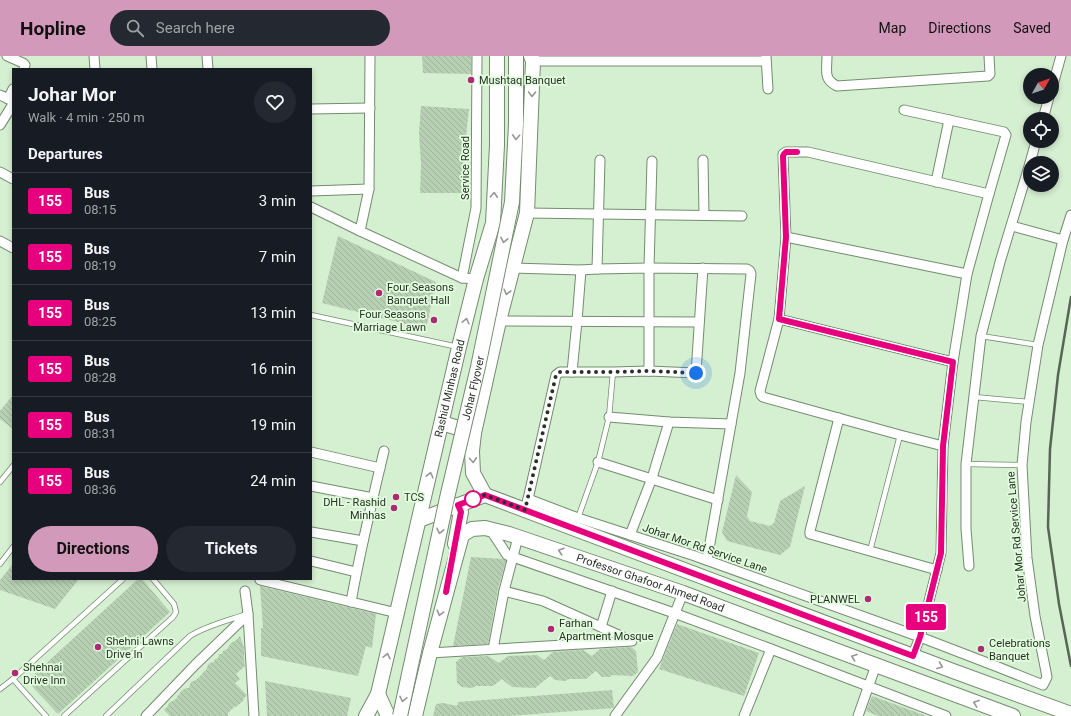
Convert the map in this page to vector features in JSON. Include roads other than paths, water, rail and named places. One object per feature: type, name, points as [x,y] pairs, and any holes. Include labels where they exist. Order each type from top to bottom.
[{"type":"main road","name":"Rashid Minhas Road","points":[[366,716],[378,694],[476,280],[493,223],[497,144],[497,56]]},
{"type":"main road","name":"Johar Flyover","points":[[400,716],[447,498],[478,367],[512,202],[516,124],[516,56]]},
{"type":"main road","points":[[485,495],[474,473],[472,451],[474,433],[499,321],[527,213],[533,58]]},
{"type":"main road","points":[[442,423],[474,433]]},
{"type":"main road","points":[[419,520],[485,495],[526,504],[623,537],[782,607],[1071,714]]},
{"type":"main road","points":[[446,592],[461,512],[458,505]]},
{"type":"main road","name":"Professor Ghafoor Ahmed Road","points":[[415,716],[430,653],[462,535],[472,529],[485,528],[518,537],[683,592],[1013,716]]},
{"type":"main road","points":[[773,627],[782,607]]},
{"type":"main road","points":[[374,716],[378,694]]},
{"type":"main road","points":[[378,694],[388,716]]},
{"type":"street","points":[[7,56],[23,63],[25,65],[24,68]]},
{"type":"street","points":[[94,56],[95,68]]},
{"type":"street","points":[[151,56],[152,68]]},
{"type":"street","points":[[207,56],[208,68]]},
{"type":"street","points":[[360,231],[369,189],[370,56]]},
{"type":"street","name":"Service Road","points":[[462,278],[476,208],[477,56]]},
{"type":"street","points":[[828,56],[827,77],[831,82],[838,86],[988,76],[990,74],[989,56]]},
{"type":"street","points":[[1058,68],[1061,56]]},
{"type":"street","points":[[533,58],[766,58],[768,89]]},
{"type":"street","points":[[0,125],[8,100]]},
{"type":"street","points":[[312,109],[370,108]]},
{"type":"street","points":[[904,110],[1006,133],[967,274],[953,362],[943,446],[941,553],[920,637],[913,656]]},
{"type":"street","points":[[936,182],[949,120]]},
{"type":"street","points":[[943,446],[763,397],[761,395],[760,391],[779,319],[786,237],[783,156],[786,152],[808,152],[989,194]]},
{"type":"street","points":[[597,269],[600,160]]},
{"type":"street","points":[[703,160],[704,215]]},
{"type":"street","points":[[649,371],[649,268],[652,161]]},
{"type":"street","points":[[0,172],[12,178]]},
{"type":"street","points":[[969,566],[966,529],[966,464],[981,336],[1000,262],[1023,188]]},
{"type":"street","points":[[312,192],[369,189]]},
{"type":"street","points":[[312,207],[360,231],[462,278],[476,280]]},
{"type":"street","points":[[527,213],[742,216]]},
{"type":"street","name":"Johar Mor Rd Service Lane","points":[[526,504],[578,518],[623,537],[707,560],[998,666],[1043,685],[1047,677],[1035,616],[1027,558],[1022,465],[1026,422],[1038,345],[1063,240],[1071,215]]},
{"type":"street","points":[[1012,226],[1063,240]]},
{"type":"street","points":[[786,237],[967,274]]},
{"type":"street","points":[[0,241],[12,247]]},
{"type":"street","points":[[512,268],[581,270],[703,268],[747,269],[750,271],[751,274],[740,373],[707,560]]},
{"type":"street","points":[[526,504],[556,375],[560,372],[649,371],[696,373],[703,268]]},
{"type":"street","points":[[572,372],[581,270]]},
{"type":"street","points":[[779,319],[953,362]]},
{"type":"street","points":[[499,321],[699,322]]},
{"type":"street","points":[[609,417],[669,422],[731,424]]},
{"type":"street","points":[[839,418],[810,534],[937,570]]},
{"type":"street","points":[[623,537],[652,478],[669,422]]},
{"type":"street","points":[[351,602],[356,572],[384,451]]},
{"type":"street","points":[[312,452],[380,468]]},
{"type":"street","points":[[598,462],[718,500]]},
{"type":"street","points":[[312,486],[373,498]]},
{"type":"street","points":[[490,530],[508,555],[674,613],[946,716]]},
{"type":"street","points":[[312,532],[363,542]]},
{"type":"street","points":[[493,649],[504,591],[518,537]]},
{"type":"street","points":[[312,561],[356,572]]},
{"type":"street","points":[[260,580],[397,613]]},
{"type":"street","points":[[245,591],[248,614],[254,716]]},
{"type":"street","points":[[430,653],[632,641],[543,601],[504,591]]},
{"type":"street","points":[[601,627],[612,591]]},
{"type":"street","points":[[615,716],[657,658],[683,592]]},
{"type":"street","points":[[146,716],[195,665],[248,614]]},
{"type":"street","points":[[744,716],[771,649]]},
{"type":"street","points":[[858,716],[876,665]]},
{"type":"lane","points":[[312,315],[460,348]]},
{"type":"lane","points":[[981,336],[1038,345]]},
{"type":"lane","points":[[578,518],[598,462],[609,417],[613,372]]},
{"type":"lane","points":[[974,397],[1029,402]]},
{"type":"lane","points":[[870,551],[900,435]]},
{"type":"lane","points":[[966,464],[1022,465]]},
{"type":"lane","points":[[0,482],[12,467]]},
{"type":"lane","points":[[0,564],[12,549]]},
{"type":"lane","points":[[0,689],[13,679],[122,580]]},
{"type":"lane","points":[[64,716],[173,617],[176,612],[174,604],[154,580]]},
{"type":"lane","points":[[106,716],[195,632],[248,614]]},
{"type":"lane","points":[[13,679],[46,716]]},
{"type":"railway","points":[[1071,297],[1058,375],[1050,449],[1048,527],[1059,604],[1071,666]]},
{"type":"place","name":"Mushtaq Banquet","points":[[471,80]]},
{"type":"place","name":"Four Seasons Banquet Hall","points":[[379,293]]},
{"type":"place","name":"Four Seasons Marriage Lawn","points":[[434,320]]},
{"type":"place","name":"TCS","points":[[396,497]]},
{"type":"place","name":"DHL - Rashid Minhas","points":[[394,508]]},
{"type":"place","name":"PLANWEL","points":[[868,599]]},
{"type":"place","name":"Farhan Apartment Mosque","points":[[551,629]]},
{"type":"place","name":"Shehni Lawns Drive In","points":[[98,647]]},
{"type":"place","name":"Celebrations Banquet","points":[[981,649]]},
{"type":"place","name":"Shehnai Drive Inn","points":[[15,673]]}]
